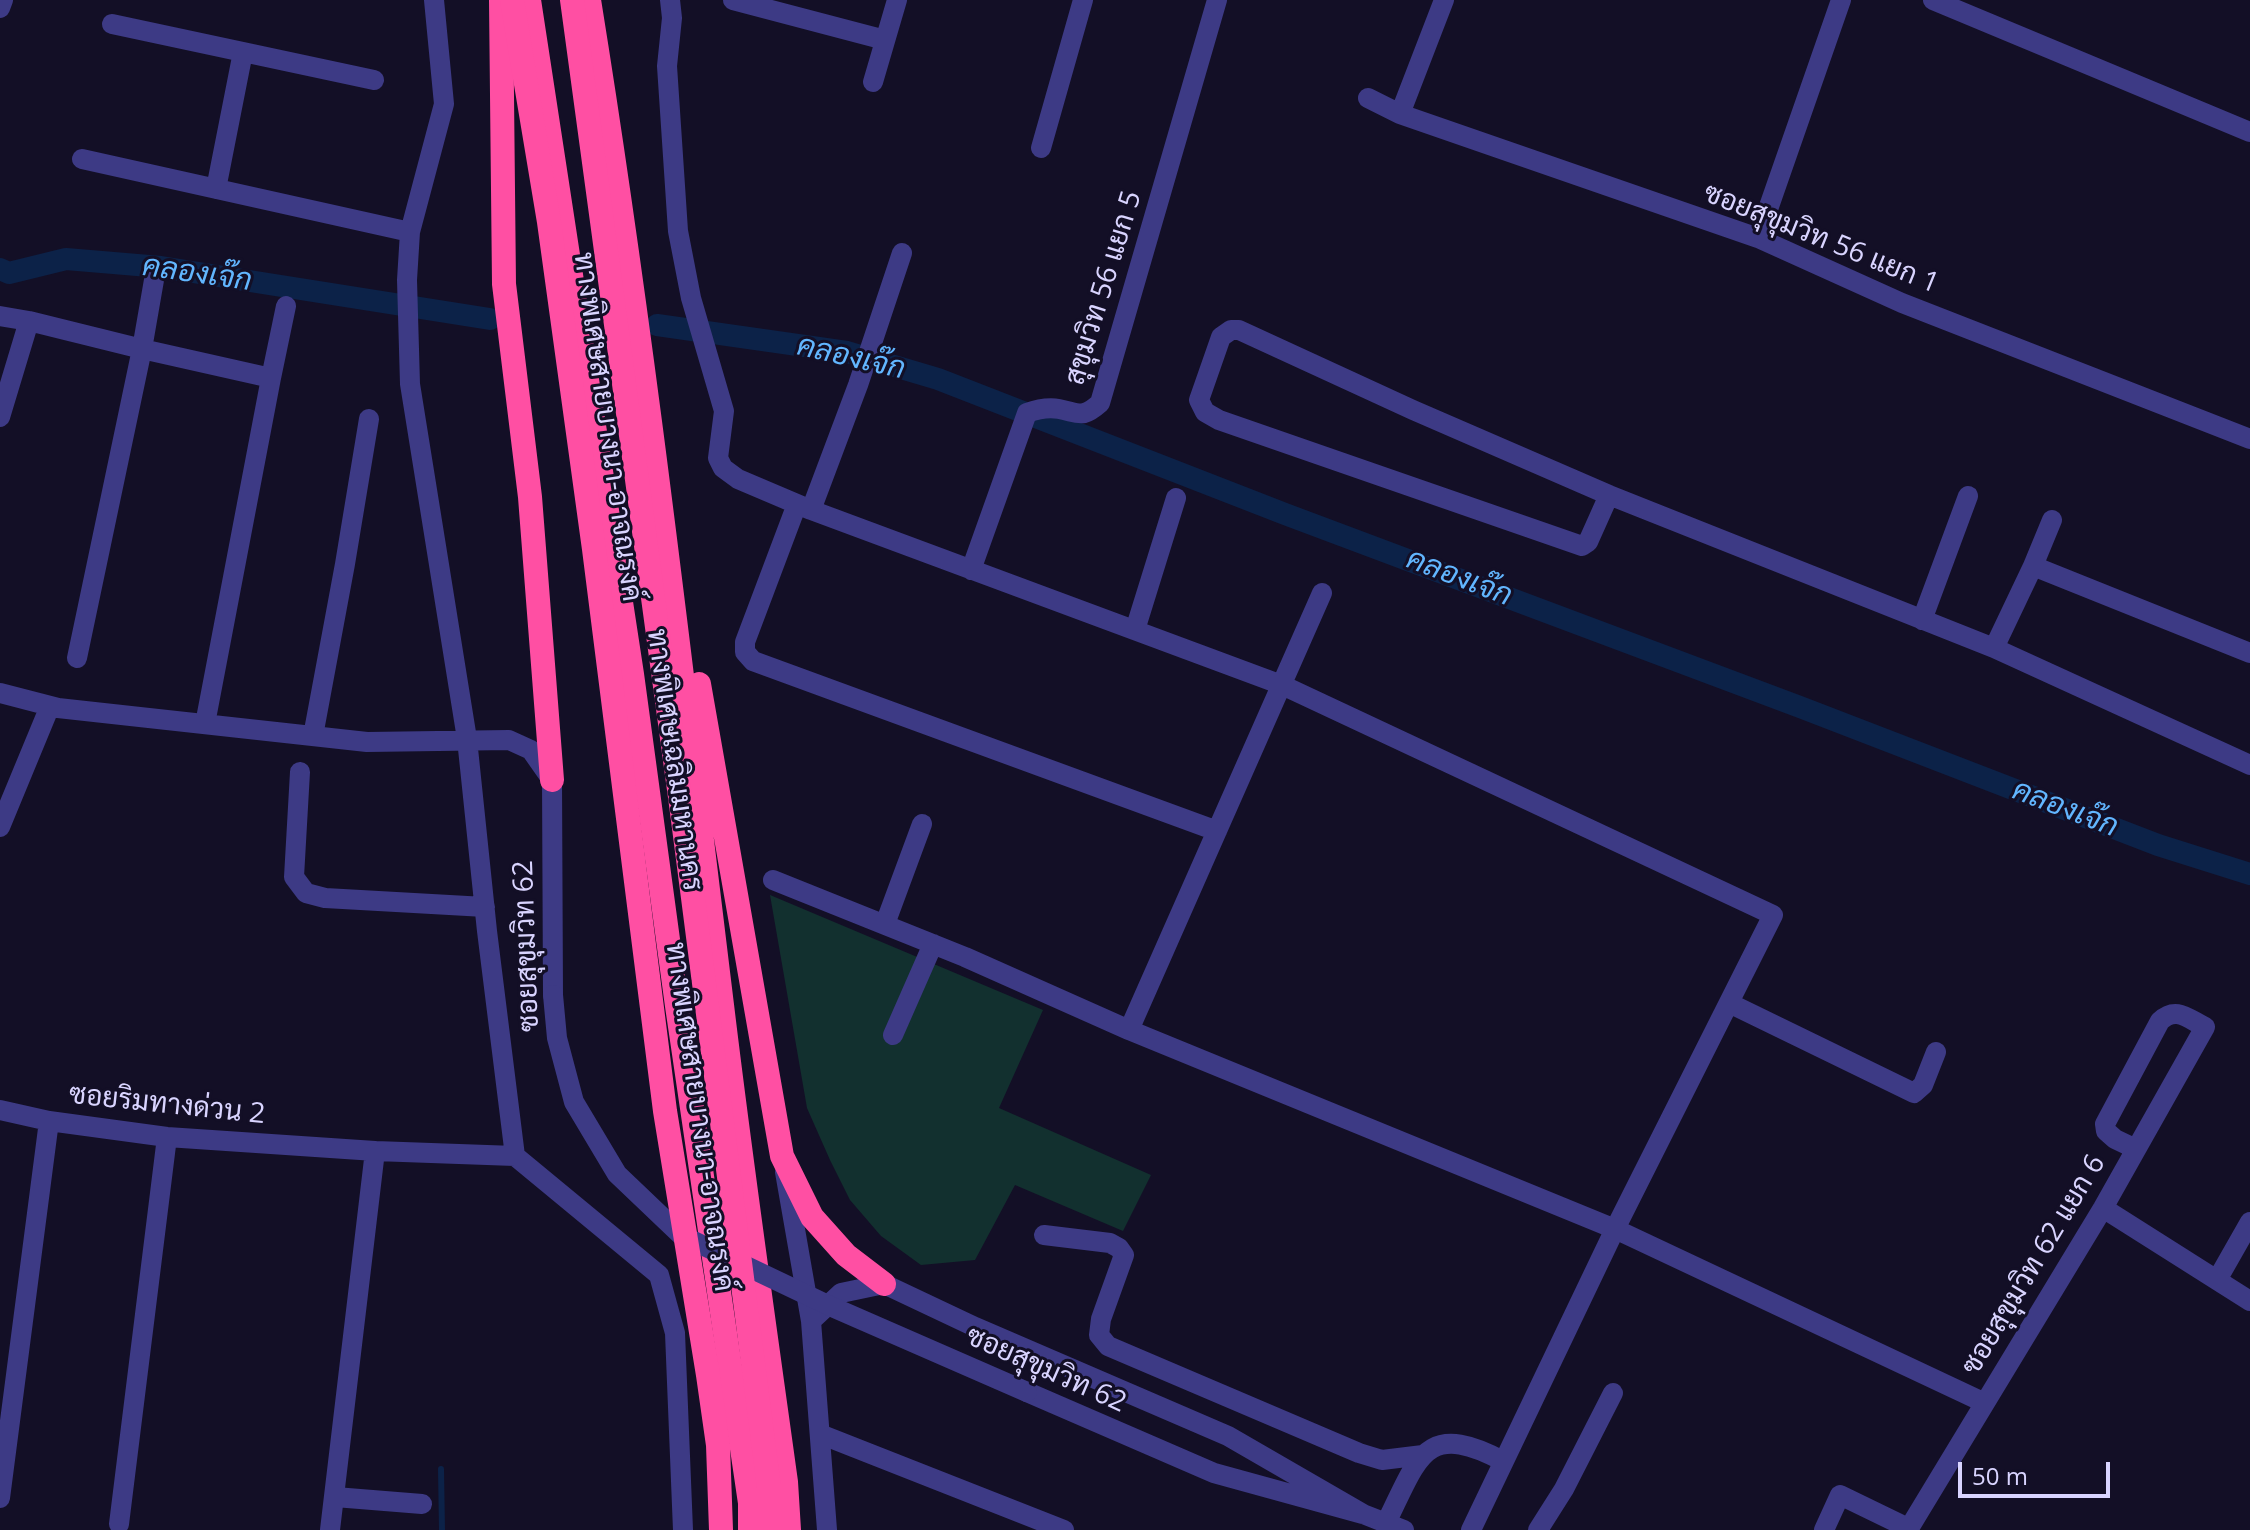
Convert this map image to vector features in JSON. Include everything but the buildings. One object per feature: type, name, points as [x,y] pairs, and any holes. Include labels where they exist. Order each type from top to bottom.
[{"type":"highway","points":[[501,0],[504,284],[530,497],[552,780]]},
{"type":"highway","name":"ทางพิเศษสายบางนา-อาจณรงค์","points":[[512,0],[549,222],[586,487],[665,1111],[718,1445],[721,1530]]},
{"type":"highway","name":"ทางพิเศษเฉลิมมหานคร","points":[[529,0],[632,674],[750,1503],[750,1530]]},
{"type":"highway","name":"ทางพิเศษสายบางนา-อาจณรงค์","points":[[572,0],[735,1215],[769,1487],[769,1530]]},
{"type":"highway","name":"ทางพิเศษเฉลิมมหานคร","points":[[589,0],[665,530],[723,1011],[786,1482],[789,1530]]},
{"type":"highway","points":[[665,530],[694,654],[782,1156],[812,1217],[846,1255],[884,1284]]},
{"type":"street","points":[[0,8],[3,0]]},
{"type":"street","points":[[434,0],[444,104],[410,232],[407,280],[410,384],[467,739],[515,1156],[659,1275],[675,1333],[683,1530]]},
{"type":"street","points":[[670,0],[672,18],[667,66],[678,231],[691,298],[724,411],[718,458],[723,468],[738,479],[804,507],[1282,685],[1773,915],[1615,1229],[1471,1530]]},
{"type":"street","points":[[733,0],[885,40]]},
{"type":"street","points":[[873,82],[897,0]]},
{"type":"street","points":[[1041,148],[1083,0]]},
{"type":"street","name":"สุขุมวิท 56 แยก 5","points":[[971,570],[1027,413],[1056,408],[1081,415],[1100,403],[1217,0]]},
{"type":"street","points":[[1400,114],[1444,0]]},
{"type":"street","points":[[1758,238],[1841,0]]},
{"type":"street","points":[[1933,0],[2250,132]]},
{"type":"street","points":[[112,24],[374,80]]},
{"type":"street","points":[[216,189],[243,52]]},
{"type":"street","name":"ซอยสุขุมวิท 56 แยก 1","points":[[1368,98],[1400,114],[1758,238],[1902,303],[2250,439]]},
{"type":"street","points":[[82,159],[410,232]]},
{"type":"street","points":[[902,253],[858,385],[745,642],[745,652],[753,661],[1217,831]]},
{"type":"street","points":[[77,658],[154,280]]},
{"type":"street","points":[[205,724],[286,306]]},
{"type":"street","points":[[0,316],[271,378]]},
{"type":"street","points":[[0,417],[29,321]]},
{"type":"street","points":[[1609,495],[1588,542],[1582,546],[1219,420],[1205,412],[1199,400],[1221,337],[1231,330],[1239,330],[1609,495],[1994,648],[2250,765]]},
{"type":"street","points":[[313,736],[369,419]]},
{"type":"street","points":[[1922,620],[1968,496]]},
{"type":"street","points":[[1135,630],[1176,498]]},
{"type":"street","points":[[1994,648],[2052,520]]},
{"type":"street","points":[[2033,566],[2250,653]]},
{"type":"street","points":[[1129,1030],[1322,593]]},
{"type":"street","points":[[0,693],[50,706],[367,742],[509,740],[531,750],[552,780]]},
{"type":"street","points":[[0,827],[50,706]]},
{"type":"street","points":[[300,772],[294,877],[306,893],[325,898],[485,907]]},
{"type":"street","name":"ซอยสุขุมวิท 62","points":[[552,780],[553,995],[557,1038],[574,1102],[617,1174],[681,1235],[830,1306],[1214,1473],[1363,1514],[1395,1526]]},
{"type":"street","points":[[885,924],[922,824]]},
{"type":"street","points":[[773,880],[1615,1229],[1985,1403]]},
{"type":"street","points":[[893,1035],[933,944]]},
{"type":"street","points":[[1729,1003],[1914,1093],[1923,1085],[1936,1052]]},
{"type":"street","name":"ซอยสุขุมวิท 62 แยก 6","points":[[1908,1529],[2103,1208],[2205,1027],[2175,1012],[2160,1021],[2105,1124],[2106,1131],[2115,1139],[2136,1149]]},
{"type":"street","points":[[0,1110],[49,1121]]},
{"type":"street","name":"ซอยริมทางด่วน 2","points":[[0,1498],[8,1378],[49,1121],[167,1137],[375,1151],[515,1156]]},
{"type":"street","points":[[119,1524],[167,1137]]},
{"type":"street","points":[[330,1530],[375,1151]]},
{"type":"street","points":[[782,1156],[811,1321],[827,1530]]},
{"type":"street","points":[[2103,1208],[2250,1301]]},
{"type":"street","points":[[2217,1280],[2250,1222]]},
{"type":"street","points":[[1044,1235],[1110,1243],[1124,1255],[1101,1319],[1099,1335],[1108,1346],[1359,1453],[1382,1460],[1423,1455]]},
{"type":"street","points":[[811,1321],[841,1293],[884,1284],[975,1327],[1228,1436],[1363,1514]]},
{"type":"street","points":[[1538,1530],[1564,1489],[1613,1393]]},
{"type":"street","points":[[820,1434],[1016,1521],[1064,1530]]},
{"type":"street","points":[[1395,1526],[1413,1470],[1423,1455],[1439,1444],[1459,1442],[1480,1448],[1503,1461]]},
{"type":"street","points":[[1824,1530],[1840,1495],[1908,1529]]},
{"type":"street","points":[[335,1497],[422,1504]]},
{"type":"green space","points":[[770,895],[1043,1010],[999,1108],[1151,1175],[1123,1231],[1015,1185],[975,1260],[921,1265],[881,1236],[850,1200],[807,1108]]},
{"type":"waterway","name":"คลองเจ๊ก","points":[[0,269],[9,273],[66,259],[161,267],[490,319]]},
{"type":"waterway","name":"คลองเจ๊ก","points":[[657,325],[847,352],[938,379],[2158,845],[2250,874]]},
{"type":"waterway","points":[[441,1469],[442,1530]]}]
